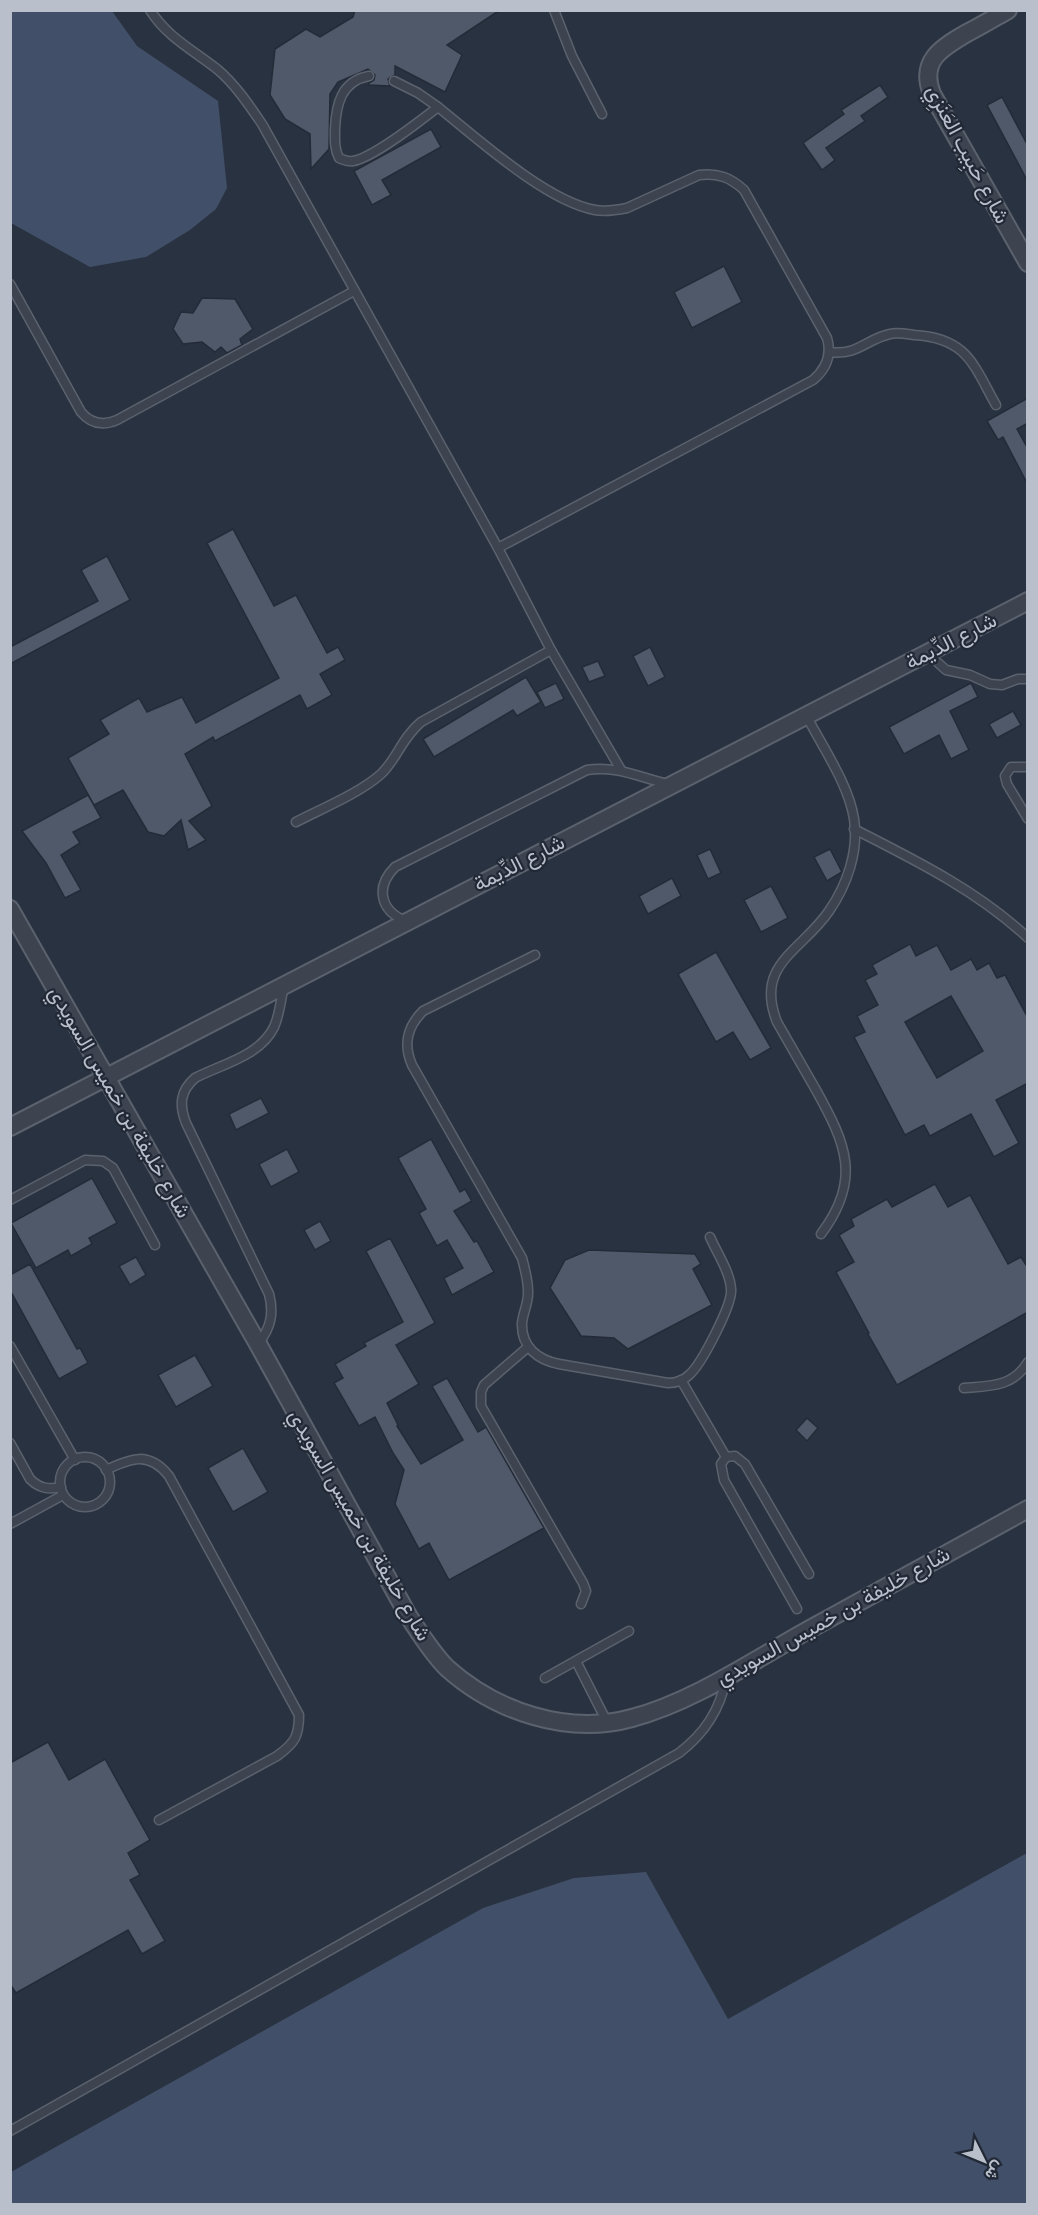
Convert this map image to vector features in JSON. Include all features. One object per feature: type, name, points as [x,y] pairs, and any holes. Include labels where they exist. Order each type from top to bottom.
[{"type":"street","name":"شارع حَبِيب العَنَزِي","points":[[1008,10],[941,49],[932,59],[927,77],[932,94],[1028,264]]},
{"type":"street","name":"شارع الدِّيمة","points":[[10,1128],[284,984],[1028,601]]},
{"type":"street","name":"شارع خليفة بن خميس السويدي","points":[[10,909],[258,1344],[410,1617],[426,1643],[446,1666],[469,1686],[487,1697],[524,1714],[587,1724],[631,1719],[657,1710],[727,1675],[1028,1509]]},
{"type":"lane","points":[[150,10],[174,38],[219,71],[253,110],[498,548],[552,650],[621,770]]},
{"type":"lane","points":[[554,10],[572,56],[602,114]]},
{"type":"lane","points":[[369,76],[356,81],[343,92],[336,107],[335,147],[339,158],[348,161],[360,159],[399,136],[438,107]]},
{"type":"lane","points":[[394,81],[418,93],[438,107],[543,187],[574,203],[595,210],[617,210],[627,207],[699,175],[717,174],[735,181],[744,190],[824,331],[829,344],[824,368],[813,380],[498,548]]},
{"type":"lane","points":[[10,284],[81,412],[91,421],[104,424],[117,420],[354,291]]},
{"type":"lane","points":[[829,352],[850,352],[891,334],[930,336],[951,342],[969,357],[996,405]]},
{"type":"lane","points":[[296,822],[362,787],[382,773],[390,764],[405,737],[421,722],[552,650]]},
{"type":"lane","points":[[927,653],[946,670],[970,675],[990,684],[1002,685],[1018,679],[1028,679]]},
{"type":"lane","points":[[806,715],[848,797],[855,843],[851,865],[829,912],[780,963],[773,977],[770,992],[771,1008],[777,1022],[835,1125],[844,1152],[846,1174],[843,1196],[835,1216],[821,1234]]},
{"type":"lane","points":[[1028,767],[1011,767],[1005,776],[1016,801],[1028,819]]},
{"type":"lane","points":[[406,921],[397,918],[384,903],[382,893],[384,883],[388,874],[395,867],[575,775],[600,768],[621,770],[672,784]]},
{"type":"lane","points":[[854,829],[920,862],[1002,914],[1028,939]]},
{"type":"lane","points":[[535,955],[423,1011],[412,1024],[406,1042],[407,1054],[412,1065],[522,1258],[529,1293],[522,1324],[523,1336],[528,1347],[547,1362],[668,1383],[688,1377],[724,1316],[731,1297],[730,1280],[710,1237]]},
{"type":"lane","points":[[258,1344],[265,1336],[272,1315],[269,1294],[186,1123],[181,1107],[182,1098],[189,1083],[195,1078],[254,1050],[262,1043],[275,1025],[284,984]]},
{"type":"lane","points":[[10,1200],[85,1160],[103,1161],[113,1168],[155,1245]]},
{"type":"lane","points":[[10,1346],[75,1460]]},
{"type":"lane","points":[[528,1347],[484,1386],[480,1399],[481,1406],[583,1583],[586,1591],[581,1604]]},
{"type":"lane","points":[[964,1388],[1005,1383],[1015,1377],[1028,1362]]},
{"type":"lane","points":[[681,1380],[726,1457]]},
{"type":"lane","points":[[10,1443],[35,1484],[47,1489],[62,1491],[75,1505],[90,1506],[103,1499],[109,1485],[106,1470],[96,1460],[89,1458],[75,1460],[63,1471],[62,1491]]},
{"type":"lane","points":[[797,1609],[724,1480],[720,1464],[726,1457],[735,1456],[745,1464],[809,1574]]},
{"type":"lane","points":[[106,1470],[128,1460],[136,1459],[153,1461],[169,1476],[299,1715],[299,1732],[290,1747],[278,1756],[159,1820]]},
{"type":"lane","points":[[10,1524],[62,1491]]},
{"type":"lane","points":[[545,1678],[629,1631]]},
{"type":"lane","points":[[576,1661],[607,1723]]},
{"type":"lane","points":[[10,2131],[679,1753],[697,1738],[712,1719],[719,1706],[727,1675]]},
{"type":"water","points":[[11,10],[112,11],[137,46],[218,101],[227,188],[216,209],[190,230],[146,257],[90,267],[11,223]]},
{"type":"water","points":[[1027,1853],[1027,2204],[11,2204],[11,2172],[483,1908],[574,1878],[646,1872],[728,2019]]},
{"type":"building","points":[[355,10],[500,10],[447,45],[462,55],[445,92],[395,66],[395,75],[388,79],[390,86],[369,85],[375,75],[368,69],[338,82],[330,94],[329,149],[311,169],[310,134],[285,119],[270,95],[275,49],[306,29],[320,37],[353,17]]},
{"type":"building","points":[[880,85],[888,97],[861,116],[865,121],[826,148],[835,160],[822,170],[803,143],[844,114],[841,110]]},
{"type":"building","points":[[1002,97],[1028,146],[1028,182],[987,105]]},
{"type":"building","points":[[431,129],[441,147],[382,180],[391,195],[372,205],[354,171]]},
{"type":"building","points":[[724,266],[742,302],[692,328],[674,292]]},
{"type":"building","points":[[202,298],[235,299],[253,329],[240,339],[242,345],[227,353],[221,347],[215,352],[202,342],[183,344],[173,329],[181,312],[193,313]]},
{"type":"building","points":[[1028,398],[1028,423],[1017,429],[1028,449],[1028,485],[1003,437],[998,440],[987,421]]},
{"type":"building","points":[[233,529],[274,606],[296,595],[327,653],[338,647],[345,660],[320,674],[332,695],[307,709],[300,695],[215,741],[213,737],[185,754],[212,806],[189,821],[206,840],[188,850],[181,820],[164,836],[148,832],[123,790],[94,805],[68,758],[109,734],[100,720],[139,698],[147,712],[182,697],[196,723],[279,678],[207,543]]},
{"type":"building","points":[[107,556],[130,600],[10,664],[10,647],[98,601],[81,570]]},
{"type":"building","points":[[650,647],[665,677],[648,686],[633,656]]},
{"type":"building","points":[[598,661],[605,676],[589,682],[582,667]]},
{"type":"building","points":[[526,677],[541,702],[517,716],[513,710],[434,757],[423,739]]},
{"type":"building","points":[[556,683],[564,699],[545,708],[537,692]]},
{"type":"building","points":[[971,683],[978,697],[950,711],[969,750],[951,759],[939,735],[904,754],[889,727]]},
{"type":"building","points":[[1013,711],[1021,725],[997,738],[989,724]]},
{"type":"building","points":[[88,795],[101,818],[73,832],[80,843],[61,855],[81,890],[65,898],[46,863],[22,831]]},
{"type":"building","points":[[710,849],[721,873],[708,879],[697,855]]},
{"type":"building","points":[[830,849],[842,872],[827,881],[814,857]]},
{"type":"building","points":[[672,878],[681,896],[648,914],[639,896]]},
{"type":"building","points":[[771,886],[788,918],[761,932],[744,900]]},
{"type":"building","points":[[910,944],[916,956],[937,945],[951,970],[971,959],[977,970],[989,963],[997,978],[1005,975],[1028,1018],[1028,1083],[996,1100],[1019,1143],[994,1157],[971,1114],[930,1136],[924,1125],[905,1135],[854,1037],[865,1032],[857,1016],[878,1005],[865,980],[877,974],[872,965]],"holes":[[[951,996],[983,1051],[937,1078],[905,1022]]]},
{"type":"building","points":[[716,952],[771,1048],[750,1060],[733,1032],[716,1042],[678,974]]},
{"type":"building","points":[[261,1098],[269,1113],[236,1130],[229,1114]]},
{"type":"building","points":[[431,1139],[460,1192],[465,1189],[472,1201],[454,1211],[474,1242],[477,1241],[494,1272],[452,1295],[444,1278],[463,1268],[447,1240],[437,1246],[419,1213],[426,1209],[398,1158]]},
{"type":"building","points":[[287,1149],[299,1172],[271,1187],[259,1164]]},
{"type":"building","points":[[92,1178],[117,1223],[89,1238],[92,1244],[71,1256],[68,1250],[36,1268],[11,1223]]},
{"type":"building","points":[[935,1184],[948,1207],[970,1195],[1008,1264],[1021,1257],[1028,1268],[1028,1312],[897,1385],[836,1272],[854,1262],[839,1235],[854,1226],[851,1219],[887,1199],[892,1207]]},
{"type":"building","points":[[320,1221],[331,1241],[315,1250],[304,1230]]},
{"type":"building","points":[[390,1238],[435,1323],[396,1345],[419,1384],[387,1403],[397,1426],[421,1464],[463,1440],[432,1386],[447,1378],[478,1432],[486,1427],[544,1528],[449,1580],[429,1543],[419,1549],[395,1504],[404,1470],[375,1417],[359,1426],[334,1383],[343,1378],[335,1364],[366,1346],[364,1343],[403,1322],[366,1251]]},
{"type":"building","points":[[589,1250],[695,1254],[701,1264],[693,1269],[712,1305],[628,1349],[614,1338],[581,1336],[550,1288],[565,1260]]},
{"type":"building","points":[[136,1257],[146,1275],[130,1285],[119,1266]]},
{"type":"building","points":[[30,1264],[77,1349],[80,1348],[88,1363],[59,1379],[10,1290],[10,1275]]},
{"type":"building","points":[[195,1355],[213,1386],[176,1407],[158,1375]]},
{"type":"building","points":[[807,1418],[818,1428],[807,1441],[796,1430]]},
{"type":"building","points":[[243,1448],[268,1492],[233,1512],[208,1468]]},
{"type":"building","points":[[48,1742],[69,1780],[105,1759],[150,1840],[128,1853],[140,1875],[130,1880],[165,1941],[142,1954],[128,1930],[16,1993],[10,1984],[10,1763]]}]
